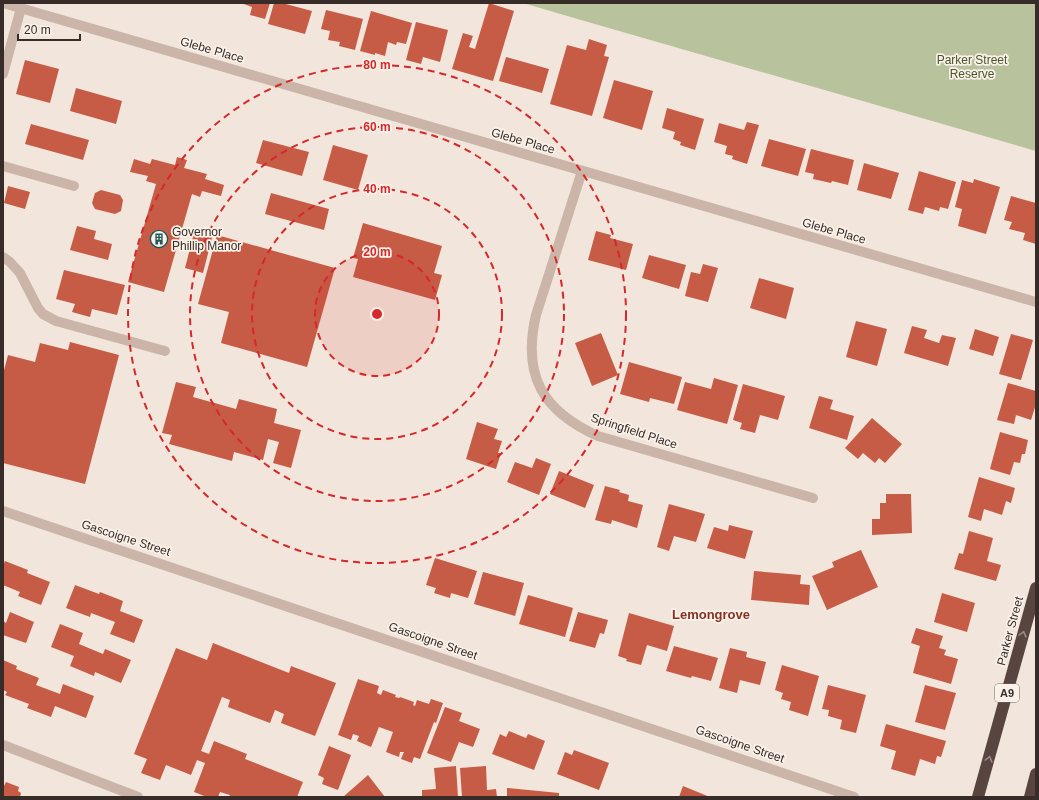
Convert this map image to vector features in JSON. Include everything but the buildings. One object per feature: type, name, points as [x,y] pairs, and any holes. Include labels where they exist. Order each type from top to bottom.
[{"type":"highway","name":"Parker Street","points":[[978,797],[1036,588]]},
{"type":"highway","points":[[1030,797],[1036,774]]},
{"type":"street","name":"Glebe Place","points":[[3,3],[1036,302]]},
{"type":"street","points":[[3,74],[21,8]]},
{"type":"street","points":[[3,166],[74,186]]},
{"type":"street","name":"Springfield Place","points":[[582,171],[536,315],[532,337],[531,350],[534,372],[546,396],[561,414],[572,423],[598,436],[814,498]]},
{"type":"street","points":[[3,257],[20,273],[38,308],[43,314],[56,320],[165,351]]},
{"type":"street","name":"Gascoigne Street","points":[[3,511],[854,797]]},
{"type":"street","points":[[3,745],[138,797]]},
{"type":"green space","name":"Parker Street Reserve","points":[[523,3],[1036,3],[1036,151],[581,20]]},
{"type":"place","name":"Governor Phillip Manor","points":[[159,239]]},
{"type":"district","name":"Lemongrove","points":[[711,614]]}]
